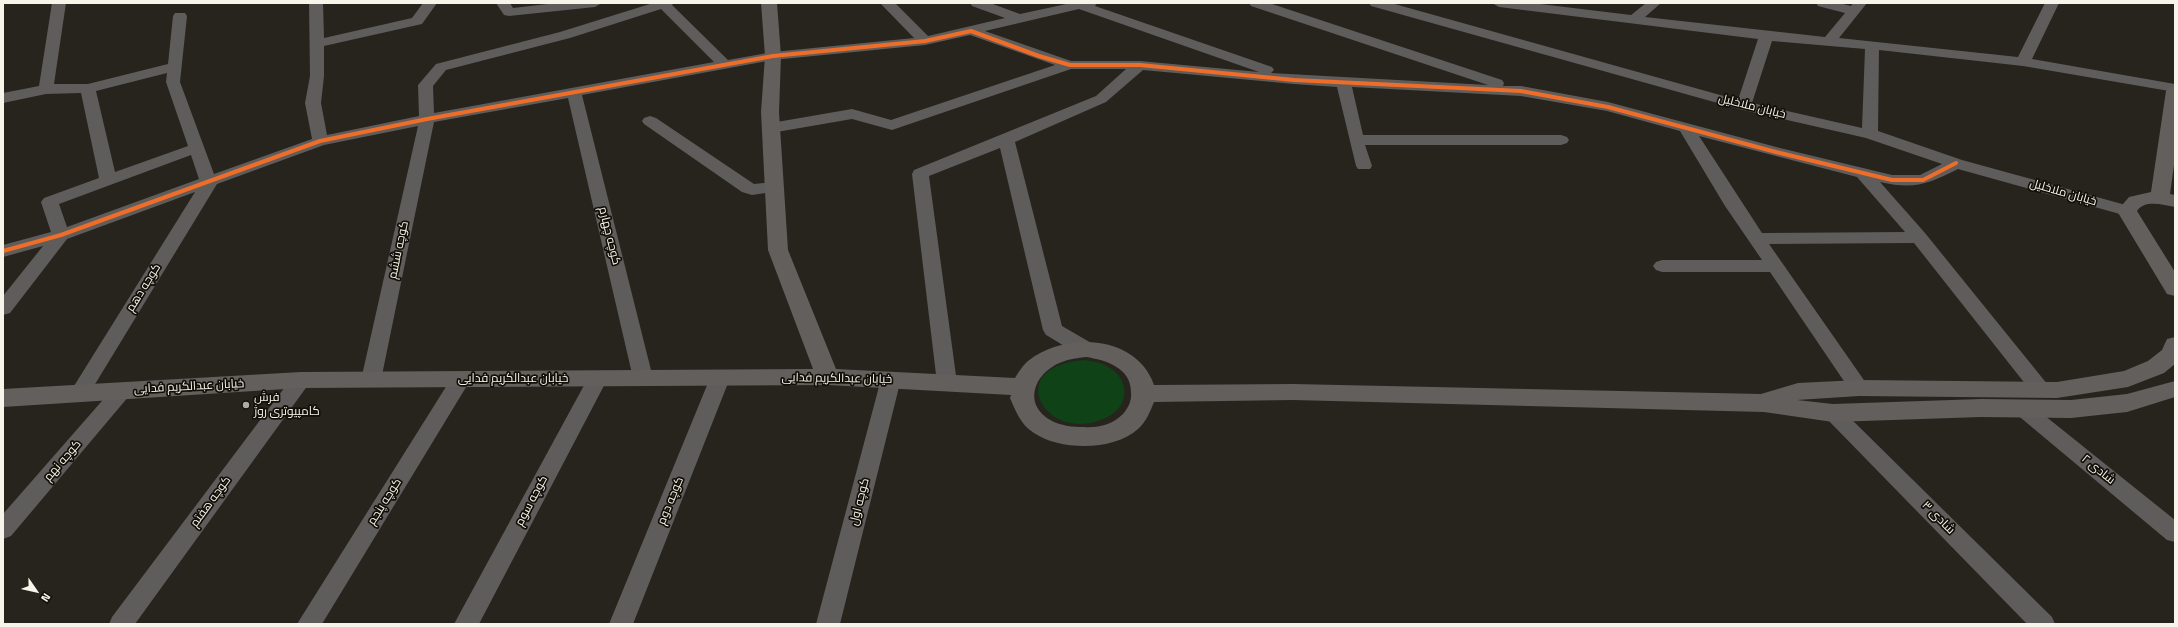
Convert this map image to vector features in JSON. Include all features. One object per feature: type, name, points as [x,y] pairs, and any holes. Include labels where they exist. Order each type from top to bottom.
[{"type":"street","points":[[46,89],[59,3]]},
{"type":"street","points":[[316,3],[317,76],[313,103],[320,141]]},
{"type":"street","points":[[316,44],[418,21],[430,3]]},
{"type":"street","points":[[503,3],[509,12],[595,3]]},
{"type":"street","points":[[664,3],[725,65]]},
{"type":"street","name":"کوچه ششم","points":[[372,380],[427,119],[425,85],[440,66],[565,35],[664,3]]},
{"type":"street","points":[[769,3],[773,56],[771,128],[778,250],[828,377]]},
{"type":"street","points":[[887,3],[925,41]]},
{"type":"street","points":[[977,3],[1019,18]]},
{"type":"street","points":[[1256,3],[1521,91]]},
{"type":"street","name":"خیابان ملاخلیل","points":[[1376,3],[1744,106],[1870,134],[1956,163],[2127,211]]},
{"type":"street","points":[[1413,14],[1427,3]]},
{"type":"street","points":[[1499,3],[1580,7],[1633,20],[1766,36],[1872,45],[2023,62],[2175,90],[2168,200],[2137,200],[2130,204],[2127,211],[2175,290]]},
{"type":"street","points":[[1633,20],[1654,3]]},
{"type":"street","points":[[1824,3],[1858,7]]},
{"type":"street","points":[[2023,62],[2052,3]]},
{"type":"street","points":[[3,251],[61,235],[209,183],[320,141],[427,119],[773,56],[925,41],[1019,18],[1086,4],[1294,80]]},
{"type":"street","points":[[1829,41],[1858,7]]},
{"type":"street","points":[[180,16],[173,82],[209,183]]},
{"type":"street","points":[[971,30],[1039,56],[1070,65],[1140,65],[1294,80],[1343,80],[1521,91],[1608,107],[1892,180],[1923,180],[1956,163]]},
{"type":"street","points":[[1744,106],[1766,36]]},
{"type":"street","points":[[1870,134],[1872,45]]},
{"type":"street","points":[[771,128],[852,114],[892,125],[1070,65]]},
{"type":"street","points":[[947,383],[920,174],[1006,140],[1101,99],[1140,65]]},
{"type":"street","points":[[3,98],[46,89],[88,88],[175,67]]},
{"type":"street","points":[[1343,80],[1356,140],[1364,166]]},
{"type":"street","points":[[88,88],[108,180]]},
{"type":"street","name":"کوچه چهارم","points":[[574,93],[643,378]]},
{"type":"street","points":[[650,121],[748,188],[752,190],[774,187]]},
{"type":"street","points":[[1685,127],[1757,239],[1859,388]]},
{"type":"street","points":[[1006,140],[1053,330],[1086,349]]},
{"type":"street","points":[[1356,140],[1561,140]]},
{"type":"street","points":[[61,235],[50,202],[196,148]]},
{"type":"street","points":[[1863,173],[1919,237],[2041,390]]},
{"type":"street","name":"کوچه دهم","points":[[79,394],[209,183]]},
{"type":"street","points":[[3,309],[61,235]]},
{"type":"street","points":[[1757,239],[1919,237]]},
{"type":"street","points":[[1662,266],[1775,266]]},
{"type":"street","points":[[1764,403],[1798,391],[1859,388],[2057,390],[2128,379],[2156,368],[2173,354],[2175,345]]},
{"type":"street","points":[[1086,349],[1104,352],[1121,358],[1134,368],[1142,380],[1145,394],[1141,408],[1132,420],[1118,430],[1100,436],[1077,438],[1056,434],[1038,425],[1026,412],[1021,397],[1024,382],[1033,368],[1047,358],[1066,351],[1086,349]]},
{"type":"street","name":"خیابان عبدالکریم فدایی","points":[[3,398],[301,380],[828,377],[891,379],[1023,387]]},
{"type":"street","name":"کوچه سوم","points":[[466,624],[598,378]]},
{"type":"street","name":"کوچه دوم","points":[[621,624],[720,378]]},
{"type":"street","name":"کوچه پنجم","points":[[309,624],[461,379]]},
{"type":"street","name":"کوچه اول","points":[[828,624],[891,379]]},
{"type":"street","name":"کوچه هفتم","points":[[121,624],[301,380]]},
{"type":"street","points":[[1145,394],[1292,392],[1764,403],[1803,410],[1833,413],[2022,408],[2071,409],[2127,403],[2175,389]]},
{"type":"street","name":"کوچه نهم","points":[[3,530],[122,391]]},
{"type":"street","name":"شادی ۲","points":[[2022,408],[2175,533]]},
{"type":"street","name":"شادی ۳","points":[[1833,413],[2043,624]]},
{"type":"green space","points":[[1084,360],[1104,365],[1116,373],[1123,385],[1124,398],[1117,410],[1111,415],[1089,423],[1069,423],[1053,415],[1042,404],[1038,390],[1043,377],[1058,366]]},
{"type":"cycle path","points":[[3,251],[61,235],[320,141],[427,119],[773,56],[925,41],[971,31],[1039,56],[1070,65],[1140,65],[1294,80],[1521,91],[1608,107],[1776,152],[1892,180],[1923,180],[1956,163]]},
{"type":"place","name":"فرش کامپیوتری روژ","points":[[246,405]]}]
